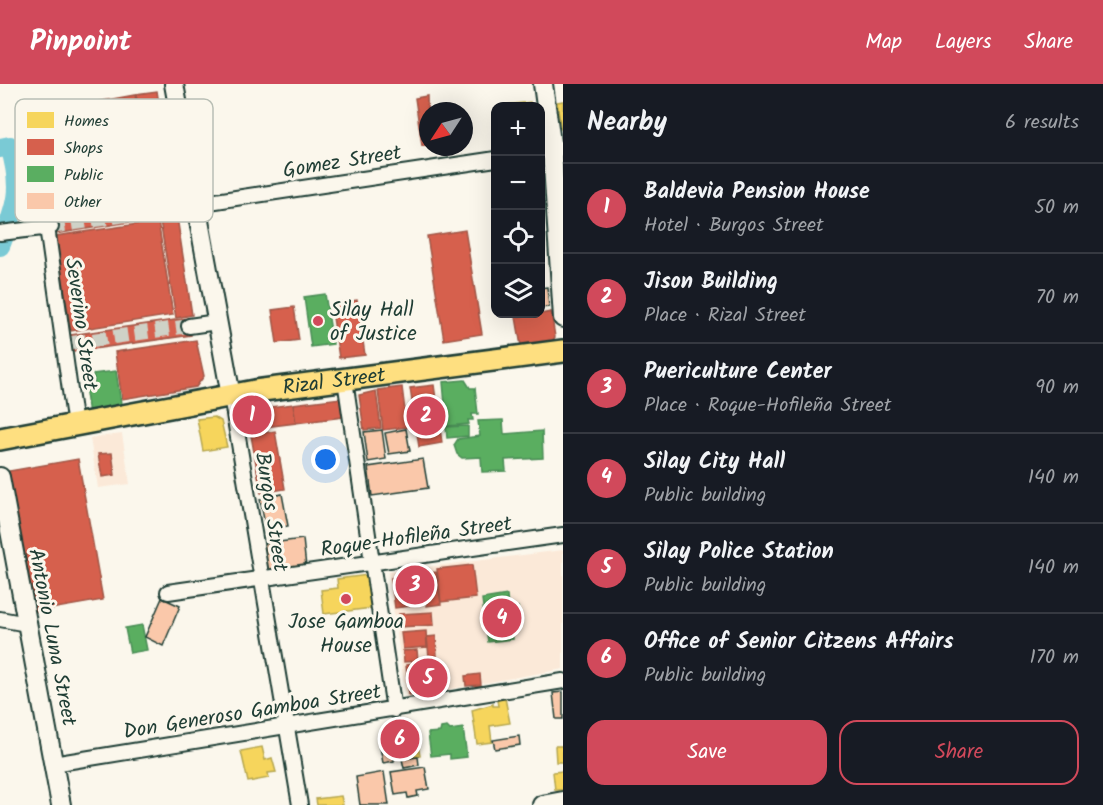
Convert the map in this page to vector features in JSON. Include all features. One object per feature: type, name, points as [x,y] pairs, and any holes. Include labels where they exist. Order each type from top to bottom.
[{"type":"main road","name":"Rizal Street","points":[[0,439],[231,396],[563,351]]},
{"type":"street","name":"Burgos Street","points":[[174,84],[177,99]]},
{"type":"street","points":[[543,84],[552,150],[563,318]]},
{"type":"street","name":"Gomez Street","points":[[213,201],[491,160]]},
{"type":"street","name":"Burgos Street","points":[[199,222],[300,805]]},
{"type":"street","name":"Severino Street","points":[[0,233],[49,227],[68,343],[75,426]]},
{"type":"street","points":[[189,326],[218,322]]},
{"type":"street","points":[[345,380],[394,710]]},
{"type":"street","name":"Antonio Luna Street","points":[[0,477],[61,805]]},
{"type":"street","name":"Roque-Hofileña Street","points":[[168,592],[563,536]]},
{"type":"street","points":[[0,619],[27,624]]},
{"type":"street","name":"Don Generoso Gamboa Street","points":[[53,764],[563,681]]},
{"type":"street","points":[[542,805],[563,801]]},
{"type":"shaded area","points":[[122,434],[130,484],[98,488],[90,438]]},
{"type":"shaded area","points":[[563,550],[563,669],[406,697],[388,572]]},
{"type":"building: Homes","points":[[563,101],[563,129],[561,129],[557,102]]},
{"type":"building: Homes","points":[[214,417],[221,421],[227,447],[203,451],[197,419]]},
{"type":"building: Homes","name":"Jose Gamboa House","points":[[368,575],[372,608],[324,614],[321,590],[338,588],[337,579]]},
{"type":"building: Homes","points":[[505,698],[510,723],[490,726],[492,742],[477,744],[472,710],[493,704],[493,706],[498,706],[497,700]]},
{"type":"building: Homes","points":[[416,734],[420,756],[401,759],[398,737]]},
{"type":"building: Homes","points":[[555,746],[563,746],[563,762],[556,762]]},
{"type":"building: Homes","points":[[262,747],[265,760],[272,758],[276,772],[268,773],[269,778],[248,782],[241,751]]},
{"type":"building: Homes","points":[[563,771],[563,790],[555,790],[553,772]]},
{"type":"building: Homes","points":[[341,796],[343,805],[317,805],[316,799]]},
{"type":"building: Shops","points":[[157,91],[158,99],[137,99],[136,94]]},
{"type":"building: Shops","points":[[135,95],[136,99],[113,99]]},
{"type":"building: Shops","points":[[427,96],[427,102],[419,102],[419,125],[415,98]]},
{"type":"building: Shops","points":[[53,222],[131,222],[55,234]]},
{"type":"building: Shops","points":[[158,222],[173,315],[71,331],[56,236]]},
{"type":"building: Shops","points":[[160,222],[178,222],[192,315],[176,318]]},
{"type":"building: Shops","points":[[465,230],[482,334],[444,340],[427,236]]},
{"type":"building: Shops","points":[[357,300],[365,355],[339,358],[331,304]]},
{"type":"building: Shops","points":[[294,307],[299,340],[277,343],[272,310]]},
{"type":"building: Shops","points":[[551,312],[555,337],[552,341],[521,346],[516,318],[545,318],[545,313]]},
{"type":"building: Shops","points":[[188,318],[191,335],[73,352],[71,335]]},
{"type":"building: Shops","points":[[196,340],[204,376],[196,387],[122,399],[115,352]]},
{"type":"building: Shops","points":[[434,385],[442,443],[419,447],[410,388]]},
{"type":"building: Shops","points":[[402,387],[407,427],[383,430],[378,390]]},
{"type":"building: Shops","points":[[376,391],[381,428],[364,430],[359,395]]},
{"type":"building: Shops","points":[[341,398],[343,417],[296,423],[293,404]]},
{"type":"building: Shops","points":[[293,404],[296,423],[249,429],[247,410]]},
{"type":"building: Shops","points":[[275,431],[285,489],[261,493],[251,435]]},
{"type":"building: Shops","points":[[112,453],[115,475],[102,477],[98,454]]},
{"type":"building: Shops","points":[[78,459],[103,600],[34,612],[9,471]]},
{"type":"building: Shops","points":[[472,565],[476,598],[441,602],[437,569]]},
{"type":"building: Shops","points":[[436,572],[441,604],[427,606],[425,591],[408,593],[410,606],[395,608],[391,578]]},
{"type":"building: Shops","points":[[433,612],[434,625],[400,627],[399,614]]},
{"type":"building: Shops","points":[[426,631],[427,647],[403,649],[401,633]]},
{"type":"building: Shops","points":[[436,636],[437,656],[429,657],[427,637]]},
{"type":"building: Shops","points":[[417,650],[418,661],[404,662],[403,651]]},
{"type":"building: Shops","points":[[424,663],[425,679],[437,677],[439,691],[409,695],[406,665]]},
{"type":"building: Shops","points":[[480,674],[481,685],[466,686],[465,676]]},
{"type":"building: Public","name":"Silay Hall of Justice","points":[[325,294],[333,344],[311,347],[304,297]]},
{"type":"building: Public","points":[[116,371],[122,410],[89,414],[85,386],[95,385],[93,374]]},
{"type":"building: Public","points":[[465,380],[470,388],[475,388],[478,414],[472,414],[473,420],[468,420],[469,424],[447,426],[443,382]]},
{"type":"building: Public","points":[[503,420],[504,434],[542,431],[543,458],[505,460],[506,471],[482,472],[481,457],[462,458],[457,454],[454,445],[458,439],[480,436],[478,421]]},
{"type":"building: Public","points":[[468,426],[468,436],[447,438],[446,427]]},
{"type":"building: Public","points":[[507,595],[508,608],[518,607],[520,622],[511,623],[513,639],[488,642],[482,599]]},
{"type":"building: Public","points":[[142,625],[147,650],[130,653],[125,628]]},
{"type":"building: Public","points":[[447,727],[450,730],[463,728],[467,757],[450,759],[450,754],[431,756],[428,733],[440,732],[441,728]]},
{"type":"building: Other","points":[[545,287],[547,287],[549,307],[545,307]]},
{"type":"building: Other","points":[[406,429],[410,451],[389,454],[385,433]]},
{"type":"building: Other","points":[[382,430],[386,459],[368,462],[364,432]]},
{"type":"building: Other","points":[[423,459],[428,488],[372,496],[368,467]]},
{"type":"building: Other","points":[[282,494],[288,526],[266,530],[260,499]]},
{"type":"building: Other","points":[[303,539],[306,567],[267,572],[263,544]]},
{"type":"building: Other","points":[[162,598],[180,606],[163,646],[145,637]]},
{"type":"building: Other","points":[[563,692],[563,719],[556,719],[553,693]]},
{"type":"building: Other","points":[[519,736],[520,745],[495,749],[493,740]]},
{"type":"building: Other","points":[[390,739],[394,741],[394,761],[383,763],[379,741]]},
{"type":"building: Other","points":[[418,757],[419,765],[404,768],[402,759]]},
{"type":"building: Other","points":[[425,767],[429,789],[417,791],[418,796],[408,798],[407,793],[395,795],[391,772]]},
{"type":"building: Other","points":[[384,772],[389,805],[360,805],[356,777]]},
{"type":"waterway","points":[[0,148],[10,146],[15,168]]},
{"type":"waterway","points":[[0,246],[15,202]]},
{"type":"tunnel","points":[[51,227],[83,222]]},
{"type":"tunnel","points":[[72,343],[189,326]]},
{"type":"place","name":"Silay Hall of Justice","points":[[318,321]]},
{"type":"place","name":"Baldevia Pension House","points":[[252,415]]},
{"type":"place","name":"Jison Building","points":[[426,416]]},
{"type":"place","name":"Puericulture Center","points":[[415,585]]},
{"type":"place","name":"Jose Gamboa House","points":[[346,599]]},
{"type":"place","name":"Silay City Hall","points":[[502,618]]},
{"type":"place","name":"Silay Police Station","points":[[428,678]]},
{"type":"place","name":"Office of Senior Citzens Affairs","points":[[400,739]]}]
